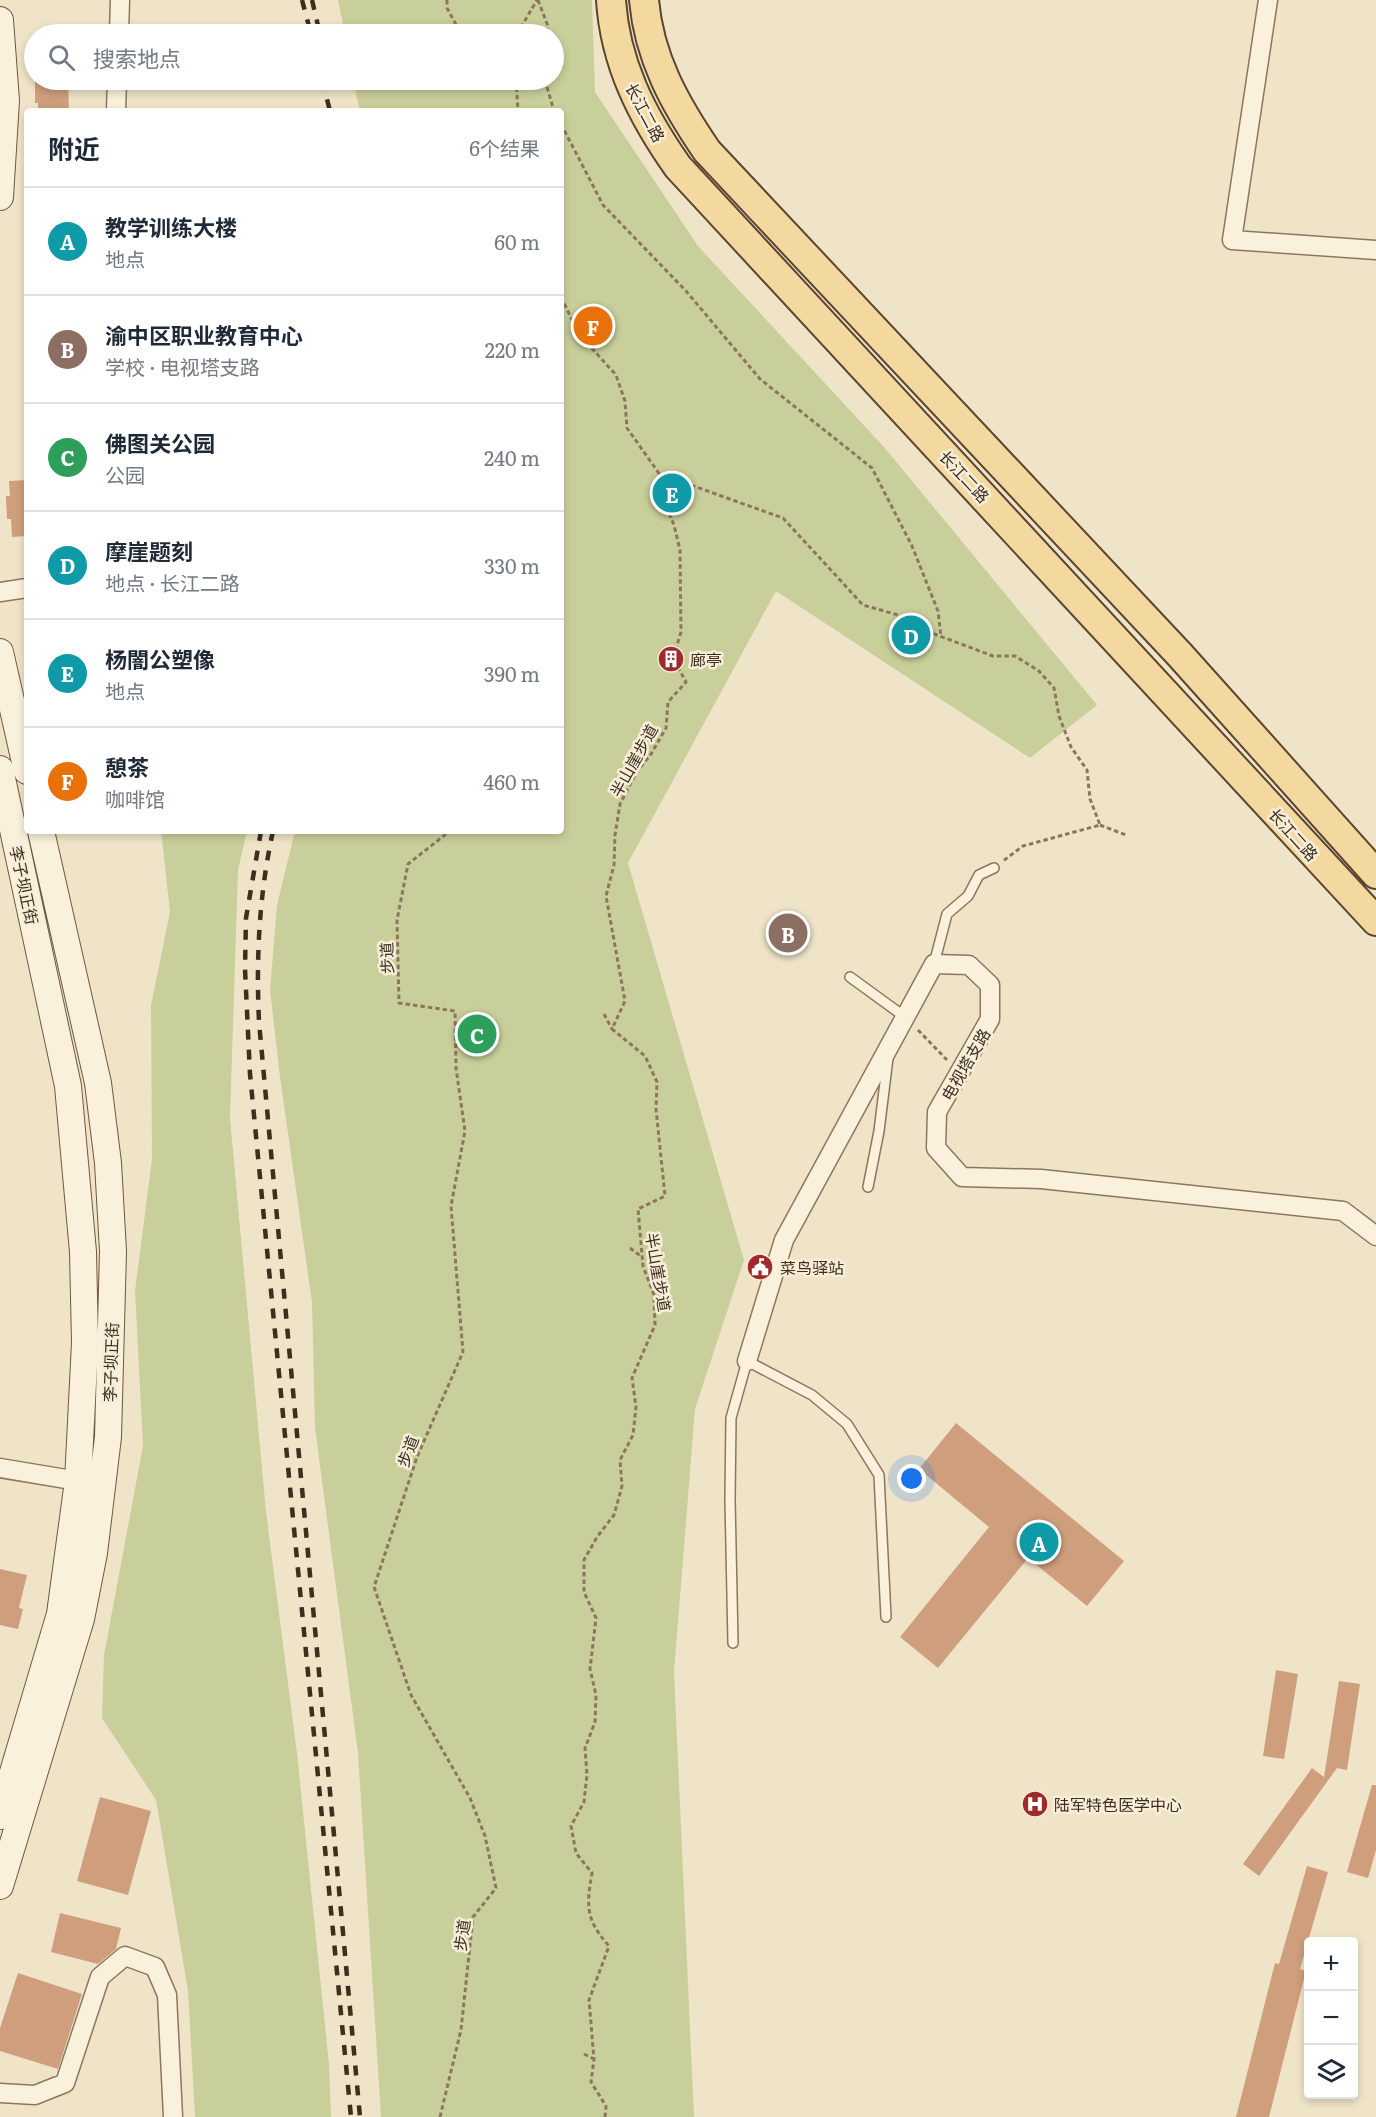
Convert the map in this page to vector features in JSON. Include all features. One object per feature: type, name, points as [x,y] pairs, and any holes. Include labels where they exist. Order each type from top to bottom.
[{"type":"main road","name":"长江二路","points":[[611,0],[612,19],[625,70],[656,136],[678,167],[1376,921]]},
{"type":"main road","name":"长江二路","points":[[644,0],[652,49],[668,88],[707,151],[1180,655],[1376,874]]},
{"type":"main road","points":[[0,20],[5,132],[0,197]]},
{"type":"main road","points":[[0,652],[24,758]]},
{"type":"main road","name":"李子坝正街","points":[[0,769],[68,1086],[83,1252],[85,1343],[78,1481],[60,1614],[0,1816]]},
{"type":"main road","name":"李子坝正街","points":[[0,1886],[81,1619],[104,1488],[109,1404],[113,1251],[108,1163],[98,1083],[42,834]]},
{"type":"street","points":[[119,24],[120,0]]},
{"type":"street","points":[[1268,0],[1232,240],[1376,250]]},
{"type":"street","points":[[116,108],[117,90]]},
{"type":"street","points":[[0,592],[24,588]]},
{"type":"street","points":[[747,1361],[784,1240],[934,964]]},
{"type":"street","name":"电视塔支路","points":[[934,964],[969,965],[990,985],[990,1019],[937,1112],[936,1149],[963,1177],[1041,1179],[1342,1211],[1376,1236]]},
{"type":"street","points":[[0,1468],[78,1481]]},
{"type":"street","points":[[0,2093],[35,2095],[65,2083],[100,1977],[125,1956],[155,1967],[167,1995],[173,2117]]},
{"type":"lane","points":[[934,964],[947,914],[968,896],[979,875],[994,868]]},
{"type":"lane","points":[[850,977],[905,1017]]},
{"type":"lane","points":[[868,1186],[879,1131],[890,1046]]},
{"type":"lane","points":[[733,1642],[731,1418],[747,1361],[812,1395],[847,1424],[879,1475],[886,1617]]},
{"type":"path","points":[[447,0],[447,8],[456,24]]},
{"type":"path","points":[[523,24],[537,0]]},
{"type":"path","points":[[537,0],[547,24]]},
{"type":"path","points":[[517,90],[518,108]]},
{"type":"path","points":[[548,90],[553,108]]},
{"type":"path","points":[[564,130],[603,205],[686,291],[760,379],[872,468],[912,546],[930,589],[938,610],[941,637]]},
{"type":"path","points":[[564,303],[579,334],[616,375],[625,401],[627,428],[670,489],[685,483],[783,518],[863,605],[898,615],[941,637],[993,656],[1015,656],[1039,671],[1054,688],[1059,716],[1071,747],[1087,770],[1090,799],[1100,825]]},
{"type":"path","name":"半山崖步道","points":[[605,2117],[606,2106],[591,2082],[594,2059],[589,2000],[609,1946],[593,1928],[588,1897],[592,1873],[576,1853],[571,1826],[584,1802],[587,1775],[585,1748],[595,1722],[596,1695],[590,1669],[596,1618],[584,1592],[585,1560],[597,1537],[614,1515],[622,1486],[620,1460],[633,1436],[636,1407],[632,1378],[656,1325],[654,1294],[642,1257],[638,1209],[665,1196],[656,1109],[657,1082],[645,1056],[612,1029],[625,1001],[606,896],[614,865],[615,835],[620,804],[636,773],[651,754],[666,728],[668,702],[686,682],[673,658],[681,632],[680,550],[674,525],[663,501],[670,489]]},
{"type":"path","points":[[994,868],[1023,846],[1100,825],[1126,835]]},
{"type":"path","name":"步道","points":[[440,2117],[461,2030],[473,1917],[496,1888],[484,1836],[470,1798],[411,1695],[374,1587],[417,1458],[463,1352],[451,1206],[465,1131],[456,1068],[455,1011],[399,1003],[397,920],[408,864],[446,834]]},
{"type":"path","points":[[604,1014],[612,1029]]},
{"type":"path","points":[[905,1017],[959,1071]]},
{"type":"path","points":[[630,1248],[642,1257]]},
{"type":"path","points":[[584,2054],[594,2059]]},
{"type":"green space","points":[[338,0],[592,0],[595,92],[698,246],[884,447],[1097,705],[1030,758],[776,591],[628,863],[744,1260],[695,1409],[674,1672],[694,2117],[381,2117],[358,1753],[315,1428],[312,1302],[270,990],[277,905],[294,834],[564,834],[564,108],[359,108],[355,90],[564,90],[564,24],[343,24]]},
{"type":"green space","points":[[161,834],[246,834],[238,870],[230,1118],[266,1512],[297,1753],[329,2064],[331,2117],[195,2117],[188,1991],[156,1800],[102,1718],[104,1655],[143,1446],[135,1291],[152,1159],[151,1005],[170,912]]},
{"type":"building","points":[[35,90],[68,90],[69,108],[38,108],[38,103],[35,103]]},
{"type":"building","points":[[24,480],[24,536],[12,537],[11,519],[7,519],[6,496],[10,496],[9,481]]},
{"type":"building","points":[[956,1423],[1124,1561],[1087,1606],[1028,1558],[938,1668],[900,1637],[989,1527],[919,1469]]},
{"type":"building","points":[[0,1569],[27,1575],[19,1608],[23,1609],[18,1629],[0,1625]]},
{"type":"building","points":[[1276,1670],[1298,1674],[1284,1759],[1263,1756]]},
{"type":"building","points":[[1339,1681],[1360,1684],[1347,1770],[1337,1768],[1259,1876],[1243,1864],[1312,1768],[1324,1777]]},
{"type":"building","points":[[1372,1785],[1376,1785],[1376,1850],[1368,1878],[1347,1872]]},
{"type":"building","points":[[100,1797],[151,1811],[128,1895],[77,1881]]},
{"type":"building","points":[[1307,1866],[1328,1872],[1309,1937],[1304,1937],[1304,1955],[1300,1969],[1304,1970],[1304,1979],[1269,2117],[1236,2117],[1275,1963],[1279,1964]]},
{"type":"building","points":[[60,1913],[121,1928],[116,1949],[98,1964],[51,1952]]},
{"type":"building","points":[[18,1973],[82,1994],[58,2069],[0,2051],[0,2028]]},
{"type":"railway","points":[[302,0],[308,24]]},
{"type":"railway","points":[[312,0],[318,24]]},
{"type":"railway","points":[[325,90],[329,108]]},
{"type":"railway","points":[[260,834],[246,918],[245,969],[250,1074],[351,2117]]},
{"type":"railway","points":[[272,834],[264,879],[260,926],[259,1022],[360,2117]]},
{"type":"place","name":"憩茶","points":[[593,326]]},
{"type":"place","name":"杨闇公塑像","points":[[672,493]]},
{"type":"place","name":"摩崖题刻","points":[[911,635]]},
{"type":"place","name":"廊亭","points":[[671,659]]},
{"type":"place","name":"渝中区职业教育中心","points":[[788,933]]},
{"type":"place","name":"佛图关公园","points":[[477,1034]]},
{"type":"place","name":"菜鸟驿站","points":[[760,1267]]},
{"type":"place","name":"教学训练大楼","points":[[1039,1542]]},
{"type":"place","name":"陆军特色医学中心","points":[[1035,1804]]}]
